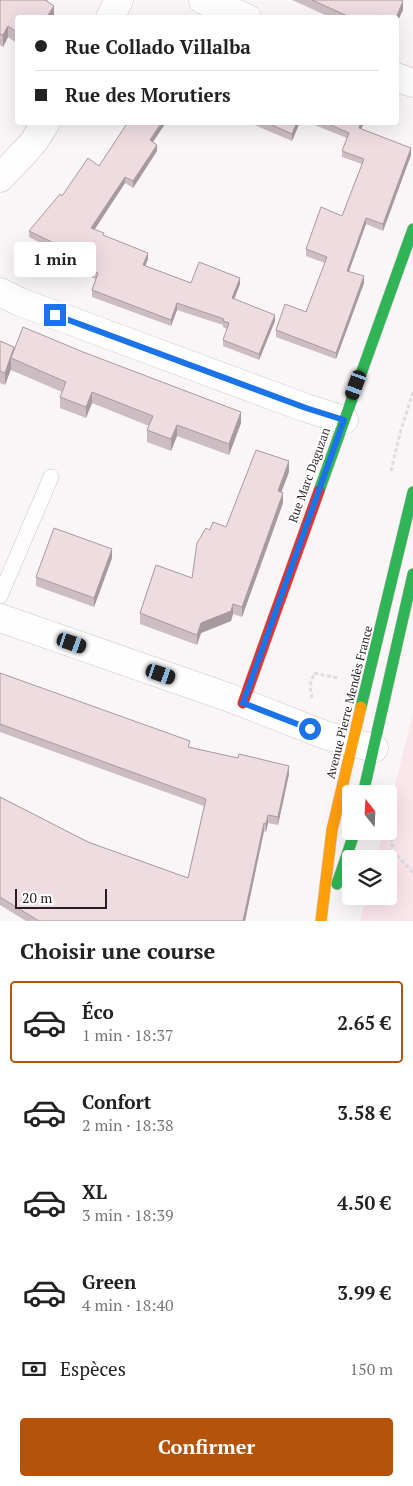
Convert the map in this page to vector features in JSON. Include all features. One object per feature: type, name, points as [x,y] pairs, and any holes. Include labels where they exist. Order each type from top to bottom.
[{"type":"street","points":[[112,15],[119,0]]},
{"type":"street","points":[[203,0],[240,15]]},
{"type":"street","points":[[399,78],[413,83]]},
{"type":"street","points":[[0,178],[33,143],[44,125]]},
{"type":"street","name":"Rue Marc Daguzan","points":[[243,703],[413,229]]},
{"type":"street","points":[[0,292],[29,306],[306,408],[344,420]]},
{"type":"street","name":"Avenue Pierre Mendès France","points":[[363,785],[363,746],[413,492]]},
{"type":"street","name":"Avenue Pierre Mendès France","points":[[323,921],[332,830],[363,746],[413,574]]},
{"type":"street","points":[[0,618],[243,703],[325,735],[363,746]]},
{"type":"street","name":"Avenue Pierre Mendès France","points":[[323,921],[351,840]]},
{"type":"lane","points":[[0,596],[51,477]]},
{"type":"path","points":[[392,840],[393,852],[413,872]]},
{"type":"shaded area","points":[[413,713],[413,921],[360,921],[364,905],[397,905],[397,850],[378,850],[381,840],[398,840],[398,785],[395,785]]},
{"type":"building","points":[[0,0],[45,0],[54,6],[48,15],[15,15],[15,31],[8,26],[3,35],[0,34]]},
{"type":"building","points":[[312,0],[403,1],[397,15],[345,15]]},
{"type":"building","points":[[126,125],[160,125],[150,140],[157,145],[133,181],[125,177],[91,228],[104,233],[103,235],[148,253],[143,265],[191,283],[199,262],[240,278],[232,298],[275,315],[259,354],[223,340],[229,323],[223,321],[224,319],[177,303],[171,320],[92,290],[98,273],[90,270],[94,259],[29,231],[60,194],[62,196],[88,158],[99,166]]},
{"type":"building","points":[[272,125],[296,125],[292,134]]},
{"type":"building","points":[[331,125],[360,125],[359,128],[411,148],[383,224],[366,218],[347,271],[364,276],[336,353],[276,330],[285,304],[306,312],[327,257],[306,249],[321,207],[342,216],[364,159],[342,151],[349,133]]},
{"type":"building","points":[[23,327],[241,412],[229,444],[177,425],[171,439],[147,430],[153,416],[92,392],[86,407],[60,397],[66,382],[11,358]]},
{"type":"building","points":[[0,341],[14,347],[5,373],[0,371]]},
{"type":"building","points":[[256,450],[289,461],[278,491],[283,493],[242,607],[233,604],[231,611],[201,623],[197,635],[140,613],[156,565],[192,578],[197,543],[206,528],[210,530],[213,522],[226,527]]},
{"type":"building","points":[[54,528],[112,549],[94,598],[36,577]]},
{"type":"building","points":[[0,673],[190,741],[188,747],[238,758],[239,754],[289,766],[278,817],[268,815],[266,824],[264,823],[243,921],[39,921],[0,897],[0,797],[88,842],[188,878],[206,799],[0,724]]},
{"type":"traffic: fast","points":[[319,491],[413,229]]},
{"type":"traffic: fast","points":[[361,707],[413,492]]},
{"type":"traffic: fast","points":[[365,785],[413,574]]},
{"type":"traffic: fast","points":[[337,884],[352,840]]},
{"type":"traffic: slow","points":[[321,921],[332,830],[361,707]]},
{"type":"traffic: jam","points":[[243,703],[319,491]]},
{"type":"route","points":[[55,315],[306,408],[344,420],[243,703],[310,729]]}]
